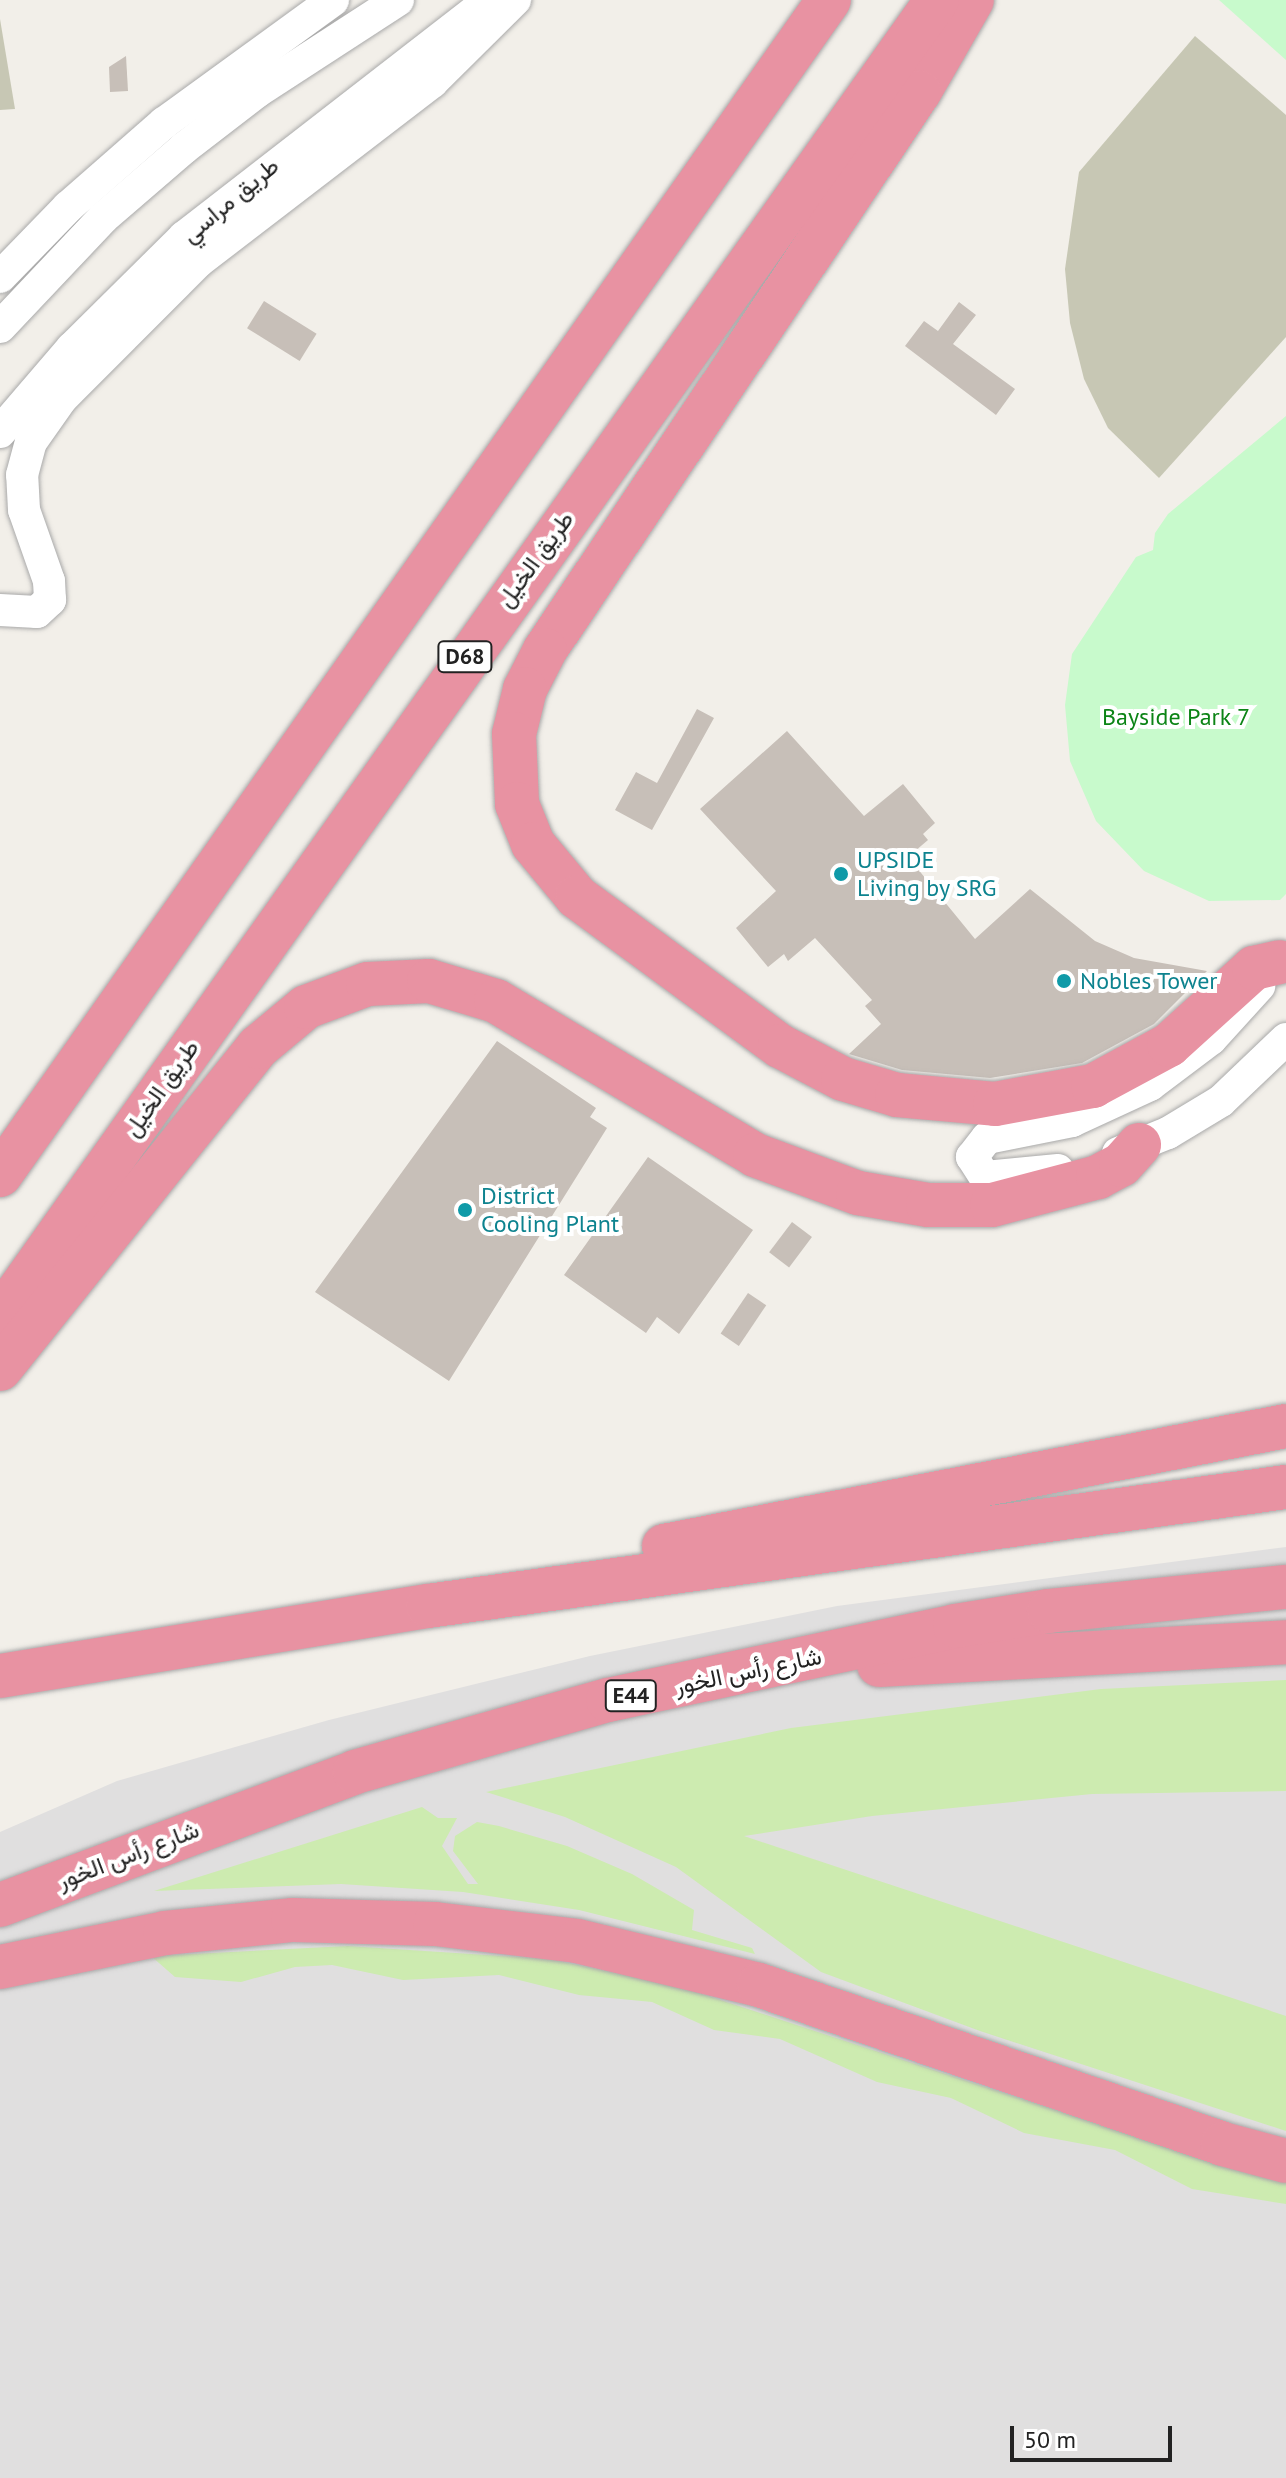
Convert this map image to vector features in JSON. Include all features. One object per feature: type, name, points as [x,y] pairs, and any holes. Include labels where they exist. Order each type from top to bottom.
[{"type":"highway","points":[[2,1169],[829,0]]},
{"type":"highway","name":"طريق الخيل","points":[[0,1317],[937,0]]},
{"type":"highway","points":[[972,0],[911,104],[545,650],[525,689],[514,734],[517,804],[533,844],[577,897],[780,1046],[843,1079],[897,1095],[995,1104],[1093,1086],[1169,1045],[1254,968],[1282,957]]},
{"type":"highway","points":[[0,1369],[258,1047],[306,1007],[368,984],[429,981],[496,1001],[755,1155],[858,1193],[928,1205],[992,1205],[1098,1177],[1121,1165],[1139,1145]]},
{"type":"highway","points":[[428,1606],[782,1521],[1286,1426]]},
{"type":"highway","points":[[0,1676],[428,1606],[1286,1487]]},
{"type":"highway","name":"شارع رأس الخور","points":[[0,1905],[355,1772],[494,1730],[737,1673],[1049,1611],[1286,1587]]},
{"type":"highway","points":[[737,1673],[1286,1642]]},
{"type":"highway","points":[[0,1967],[165,1933],[293,1920],[435,1924],[577,1941],[759,1985],[1178,2129],[1286,2161]]},
{"type":"street","points":[[0,277],[155,114],[333,0]]},
{"type":"street","points":[[0,327],[65,255],[143,182],[297,66],[398,0]]},
{"type":"street","name":"طريق مراسي","points":[[0,432],[81,339],[184,237],[490,0]]},
{"type":"street","points":[[0,610],[37,612],[50,600],[49,581],[24,510],[22,484],[31,442],[62,398],[199,261],[422,90],[515,0]]},
{"type":"street","points":[[1282,957],[1211,1039],[1150,1085],[1072,1121],[987,1138],[972,1157],[978,1173],[993,1178],[1068,1168],[1139,1145],[1221,1101],[1286,1039]]},
{"type":"shaded area","points":[[0,19],[15,109],[0,110]]},
{"type":"shaded area","points":[[1195,36],[1286,115],[1286,337],[1159,478],[1108,428],[1084,379],[1070,323],[1065,269],[1079,172]]},
{"type":"shaded area","points":[[1286,1547],[1286,2478],[0,2478],[0,1832],[117,1781],[329,1720],[590,1656],[837,1606]]},
{"type":"green space","points":[[1219,0],[1286,0],[1286,60]]},
{"type":"green space","name":"Bayside Park 7","points":[[1286,416],[1286,894],[1280,900],[1209,901],[1144,871],[1096,821],[1070,761],[1065,705],[1072,654],[1136,557],[1153,550],[1155,533],[1168,514]]},
{"type":"green space","points":[[1286,1680],[1286,1791],[1092,1794],[872,1816],[744,1836],[1286,2016],[1286,2131],[980,2031],[821,1972],[676,1867],[565,1817],[486,1792],[791,1728],[1101,1689]]},
{"type":"green space","points":[[422,1807],[438,1818],[457,1818],[442,1846],[468,1884],[478,1884],[453,1851],[455,1836],[477,1822],[499,1826],[567,1846],[632,1874],[694,1910],[692,1930],[752,1948],[755,1954],[579,1910],[463,1892],[341,1884],[154,1891]]},
{"type":"green space","points":[[348,1946],[549,1959],[678,1986],[1177,2150],[1286,2180],[1286,2204],[1192,2189],[1115,2150],[1024,2133],[951,2098],[877,2082],[780,2039],[714,2030],[652,2002],[579,1995],[499,1975],[403,1980],[332,1965],[295,1967],[241,1982],[175,1977],[151,1956]]},
{"type":"building","points":[[126,56],[128,91],[110,92],[109,67]]},
{"type":"building","points":[[264,301],[317,334],[300,361],[247,328]]},
{"type":"building","points":[[959,302],[976,315],[953,344],[1015,389],[996,415],[905,346],[924,321],[938,331]]},
{"type":"building","points":[[697,709],[714,718],[652,830],[615,810],[636,772],[657,783]]},
{"type":"building","points":[[787,731],[864,816],[903,784],[935,823],[923,834],[928,840],[908,857],[975,939],[1030,889],[1095,941],[1134,958],[1207,971],[1154,1024],[1082,1063],[990,1078],[902,1070],[849,1054],[881,1024],[865,1006],[872,1000],[815,938],[788,961],[784,954],[768,967],[736,928],[776,891],[700,809]]},
{"type":"building","name":"District Cooling Plant","points":[[497,1041],[596,1108],[590,1117],[607,1128],[449,1381],[315,1292]]},
{"type":"building","points":[[648,1157],[753,1230],[679,1334],[657,1317],[646,1333],[564,1275]]},
{"type":"building","points":[[792,1222],[812,1237],[789,1267],[769,1252]]},
{"type":"building","points":[[748,1293],[766,1305],[739,1346],[721,1334]]},
{"type":"place","name":"UPSIDE Living by SRG","points":[[841,874]]},
{"type":"place","name":"Nobles Tower","points":[[1064,981]]},
{"type":"place","name":"District Cooling Plant","points":[[465,1210]]}]
